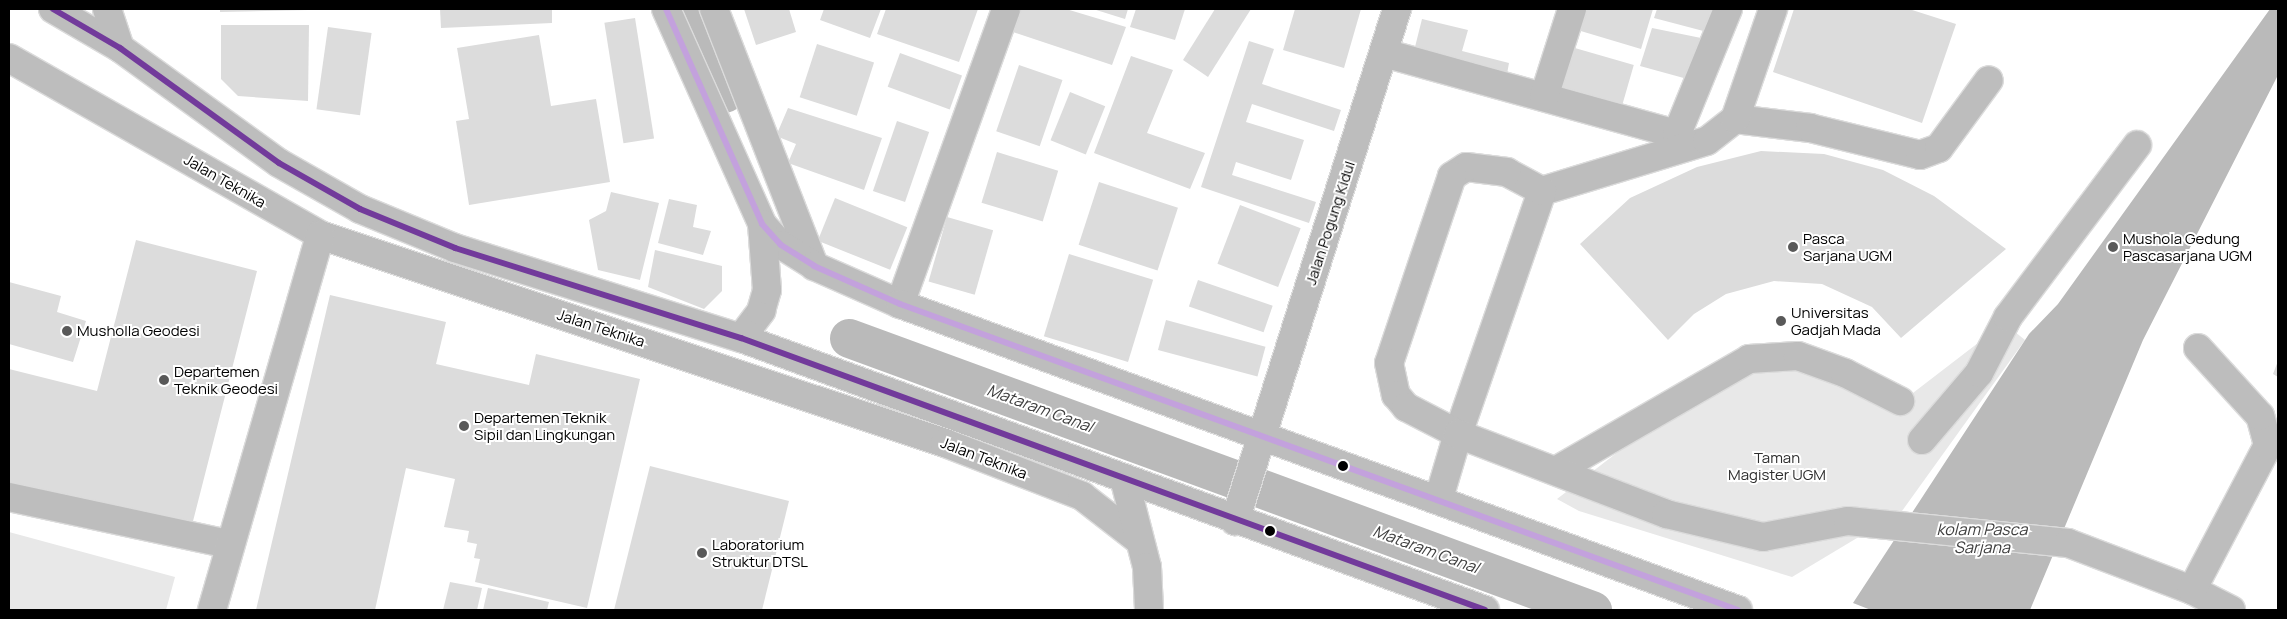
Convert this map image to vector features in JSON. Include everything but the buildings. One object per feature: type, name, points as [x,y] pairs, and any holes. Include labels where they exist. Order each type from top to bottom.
[{"type":"main road","points":[[53,9],[120,48],[280,163],[360,209],[455,248],[740,338],[1124,478],[1238,512],[1485,610]]},
{"type":"main road","points":[[107,9],[120,48]]},
{"type":"main road","points":[[666,9],[762,224],[781,245],[814,266],[900,304],[1260,440],[1439,498],[1738,610]]},
{"type":"main road","points":[[714,9],[814,266]]},
{"type":"main road","points":[[900,304],[1006,9]]},
{"type":"main road","name":"Jalan Pogung Kidul","points":[[1238,512],[1397,9]]},
{"type":"main road","points":[[1544,98],[1572,9]]},
{"type":"main road","points":[[1384,53],[1678,134],[1728,9]]},
{"type":"main road","points":[[1773,9],[1735,119],[1707,141],[1542,191],[1507,172],[1466,167],[1452,176],[1389,363],[1396,396],[1406,407],[1458,434],[1557,470],[1666,514],[1763,536],[1848,522],[1896,525],[2068,543],[2192,590],[2231,610]]},
{"type":"main road","name":"Jalan Teknika","points":[[9,58],[320,235],[945,443],[1082,496],[1140,541]]},
{"type":"main road","points":[[1735,119],[1810,128],[1920,155],[1939,148],[1989,80]]},
{"type":"main road","points":[[1922,440],[1980,373],[2008,317],[2137,145]]},
{"type":"main road","points":[[1439,498],[1458,434],[1542,191]]},
{"type":"main road","points":[[740,338],[761,311],[767,290],[762,224]]},
{"type":"main road","points":[[212,610],[228,544],[320,235]]},
{"type":"main road","points":[[2192,590],[2268,445],[2260,416],[2198,348]]},
{"type":"main road","points":[[1557,470],[1749,359],[1798,356],[1845,372],[1900,401]]},
{"type":"main road","points":[[1124,478],[1150,586],[1149,610]]},
{"type":"main road","points":[[9,497],[228,544]]},
{"type":"green space","name":"Taman Magister UGM","points":[[2004,323],[2025,340],[1902,511],[1792,577],[1579,511],[1557,499],[1667,414],[1745,365],[1794,362],[1896,406]]},
{"type":"green space","points":[[9,532],[175,577],[166,610],[9,610]]},
{"type":"water","name":"kolam Pasca Sarjana","points":[[2270,9],[2278,9],[2278,75],[2143,340],[2030,610],[1871,610],[1853,603],[2029,334],[2058,304]]},
{"type":"waterway","points":[[689,9],[725,93]]},
{"type":"waterway","name":"Mataram Canal","points":[[849,338],[1232,478]]},
{"type":"waterway","name":"Mataram Canal","points":[[1260,488],[1592,610]]},
{"type":"transit line","points":[[53,9],[120,48],[279,163],[360,209],[455,248],[741,338],[1485,610]]},
{"type":"transit line","points":[[666,9],[762,224],[781,245],[814,266],[900,304],[1738,610]]},
{"type":"place","name":"Pasca Sarjana UGM","points":[[1793,247]]},
{"type":"place","name":"Mushola Gedung Pascasarjana UGM","points":[[2113,247]]},
{"type":"place","name":"Universitas Gadjah Mada","points":[[1781,321]]},
{"type":"place","name":"Musholla Geodesi","points":[[67,331]]},
{"type":"place","name":"Departemen Teknik Geodesi","points":[[164,380]]},
{"type":"place","name":"Departemen Teknik Sipil dan Lingkungan","points":[[464,426]]},
{"type":"place","name":"Laboratorium Struktur DTSL","points":[[702,553]]}]
